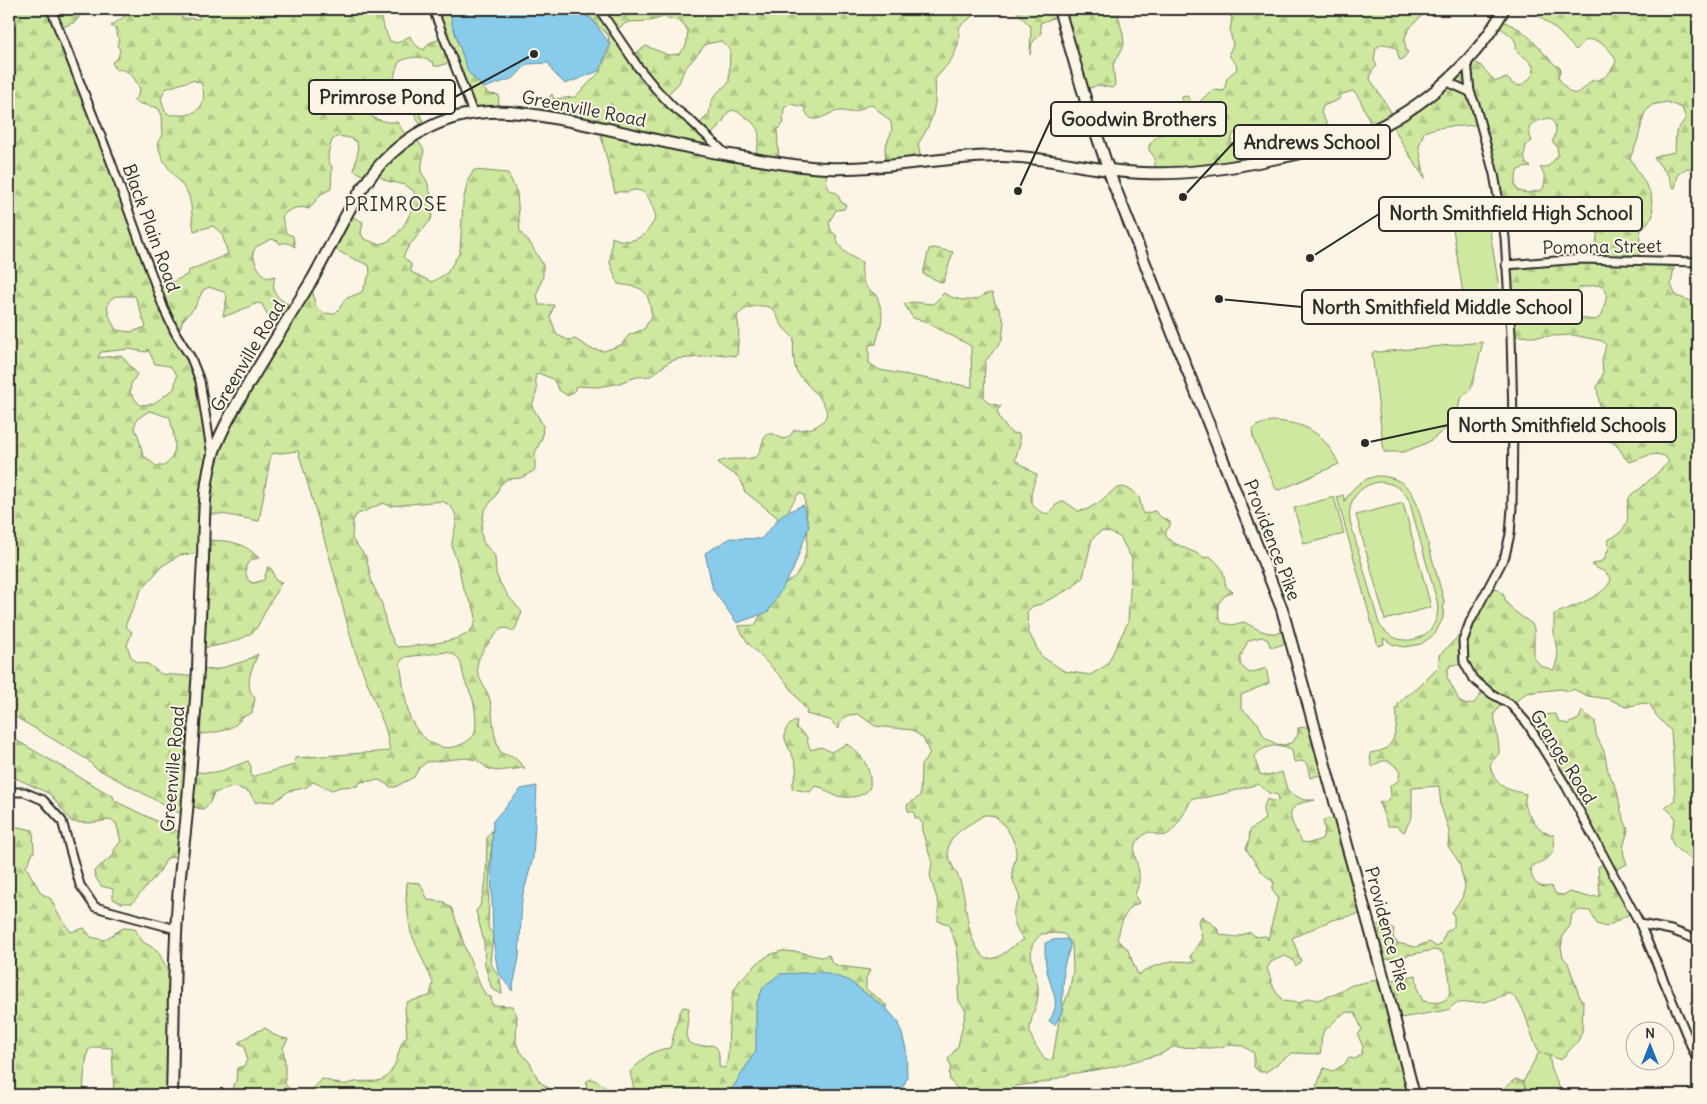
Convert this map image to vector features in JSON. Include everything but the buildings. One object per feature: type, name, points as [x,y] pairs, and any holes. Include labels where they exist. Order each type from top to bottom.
[{"type":"main road","name":"Providence Pike","points":[[1059,9],[1108,170],[1282,609],[1414,1095]]},
{"type":"main road","name":"Greenville Road","points":[[172,1095],[176,928],[195,712],[205,502],[212,458],[232,412],[362,191],[377,168],[393,152],[425,129],[449,118],[486,111],[506,111],[531,113],[600,127],[683,147],[825,168],[882,166],[956,158],[1014,157],[1049,160],[1141,174],[1175,174],[1212,170],[1325,147],[1350,140],[1381,127],[1417,104],[1467,60],[1486,37],[1504,9]]},
{"type":"street","name":"Black Plain Road","points":[[51,9],[110,159],[164,309],[176,334],[191,358],[200,382],[212,458]]},
{"type":"street","points":[[433,9],[473,113]]},
{"type":"street","points":[[599,9],[638,67],[656,89],[673,107],[726,154]]},
{"type":"street","name":"Grange Road","points":[[1467,60],[1470,92],[1475,104],[1495,181],[1505,237],[1513,387],[1513,479],[1510,534],[1505,556],[1470,622],[1463,641],[1464,662],[1473,679],[1492,694],[1510,704],[1526,723],[1566,786],[1640,924],[1698,1062]]},
{"type":"street","points":[[1445,81],[1470,92]]},
{"type":"street","name":"Pomona Street","points":[[1506,265],[1581,259],[1698,262]]},
{"type":"street","points":[[9,792],[24,792],[43,800],[62,821],[80,885],[95,906],[176,928]]},
{"type":"street","points":[[1640,924],[1671,930],[1698,940]]},
{"type":"green space","points":[[9,9],[80,9],[82,14],[75,22],[60,28],[158,286],[172,282],[187,275],[188,271],[228,254],[222,234],[213,226],[194,231],[189,196],[165,163],[159,150],[158,142],[163,135],[162,115],[158,108],[137,103],[133,100],[137,98],[140,89],[136,81],[125,70],[116,70],[112,62],[118,58],[120,50],[117,45],[119,40],[115,28],[111,26],[128,14],[129,9],[177,9],[182,18],[199,19],[200,9],[388,9],[381,15],[382,23],[390,41],[397,43],[410,36],[424,50],[429,43],[443,38],[433,9],[452,9],[482,88],[489,94],[499,95],[498,110],[473,112],[453,61],[440,66],[434,66],[433,62],[416,57],[399,62],[394,78],[399,94],[410,99],[420,100],[419,113],[426,127],[422,129],[405,102],[392,96],[374,97],[371,107],[373,118],[387,122],[397,122],[408,139],[415,136],[424,150],[421,172],[427,181],[434,207],[431,220],[408,247],[403,257],[411,264],[411,272],[432,282],[447,273],[460,252],[463,202],[468,180],[474,170],[508,173],[517,193],[520,232],[530,243],[543,265],[543,276],[537,294],[539,305],[554,305],[550,317],[557,335],[568,340],[575,339],[591,349],[604,351],[621,345],[629,335],[644,329],[652,316],[649,300],[644,291],[640,288],[618,284],[610,263],[612,237],[626,241],[638,238],[648,230],[656,217],[649,199],[644,193],[635,190],[615,193],[599,127],[542,114],[545,99],[552,94],[554,99],[575,97],[600,72],[610,48],[608,35],[584,12],[576,9],[981,9],[959,27],[956,50],[950,61],[935,79],[933,113],[918,144],[921,160],[886,165],[885,147],[892,131],[891,122],[871,104],[854,112],[834,112],[815,119],[810,118],[804,107],[790,104],[784,108],[784,123],[777,130],[779,161],[826,168],[828,187],[837,193],[841,202],[846,205],[844,209],[836,210],[829,222],[831,231],[836,235],[839,245],[845,252],[862,262],[865,285],[877,295],[882,313],[876,344],[869,345],[869,363],[880,370],[972,387],[971,346],[924,321],[913,318],[904,304],[912,302],[933,304],[944,293],[951,297],[968,300],[977,299],[992,293],[1004,322],[1002,340],[985,362],[984,397],[988,403],[1001,406],[997,411],[1001,421],[1011,433],[1019,434],[1020,443],[1015,460],[1037,475],[1031,493],[1032,503],[1035,507],[1047,514],[1056,505],[1064,501],[1078,511],[1086,510],[1115,489],[1123,487],[1132,490],[1139,497],[1143,514],[1155,511],[1170,522],[1170,526],[1166,531],[1166,537],[1205,558],[1210,556],[1220,567],[1226,587],[1233,592],[1224,596],[1218,604],[1219,618],[1222,623],[1232,625],[1244,622],[1270,633],[1288,630],[1291,642],[1274,647],[1270,646],[1268,640],[1262,637],[1247,642],[1240,658],[1241,665],[1250,673],[1266,668],[1269,683],[1241,695],[1241,708],[1258,723],[1264,737],[1276,744],[1284,745],[1293,742],[1298,734],[1298,728],[1314,726],[1326,773],[1310,778],[1307,764],[1302,761],[1294,762],[1292,750],[1282,746],[1266,748],[1254,757],[1260,774],[1268,776],[1282,772],[1288,792],[1304,800],[1315,800],[1299,804],[1291,812],[1292,822],[1302,842],[1310,843],[1322,839],[1325,830],[1323,821],[1337,816],[1363,913],[1332,920],[1292,938],[1301,961],[1296,966],[1292,959],[1284,956],[1271,962],[1267,968],[1274,989],[1283,1001],[1299,1003],[1309,998],[1317,1000],[1336,994],[1352,985],[1381,979],[1384,982],[1416,975],[1418,990],[1423,1001],[1443,1001],[1449,995],[1450,983],[1442,952],[1434,950],[1378,961],[1368,928],[1387,923],[1389,927],[1394,929],[1393,937],[1397,943],[1415,947],[1429,942],[1437,947],[1440,945],[1446,932],[1454,926],[1452,912],[1462,898],[1465,887],[1459,862],[1448,846],[1449,831],[1441,806],[1439,786],[1412,788],[1412,816],[1404,832],[1397,826],[1388,826],[1379,803],[1387,801],[1391,795],[1390,786],[1398,781],[1400,773],[1388,761],[1381,762],[1373,767],[1371,765],[1370,753],[1385,749],[1392,741],[1396,730],[1396,708],[1398,709],[1398,704],[1417,689],[1439,667],[1439,655],[1462,631],[1491,586],[1503,593],[1506,602],[1514,611],[1532,624],[1534,629],[1534,658],[1541,666],[1554,670],[1558,656],[1554,635],[1554,614],[1587,601],[1603,591],[1608,585],[1611,579],[1605,572],[1591,565],[1604,560],[1609,548],[1608,540],[1624,528],[1628,517],[1627,505],[1632,494],[1669,462],[1665,456],[1655,454],[1629,462],[1616,445],[1602,438],[1599,433],[1600,409],[1597,387],[1603,374],[1602,361],[1606,345],[1603,341],[1573,335],[1531,337],[1511,335],[1507,266],[1590,258],[1597,238],[1597,209],[1586,204],[1580,204],[1574,206],[1572,214],[1566,216],[1564,220],[1554,222],[1551,226],[1546,227],[1540,221],[1532,219],[1520,223],[1518,227],[1504,227],[1480,124],[1438,128],[1424,132],[1419,146],[1425,179],[1390,121],[1373,129],[1361,102],[1353,91],[1342,94],[1338,100],[1323,106],[1321,113],[1327,124],[1329,145],[1266,158],[1257,131],[1247,128],[1233,134],[1231,141],[1239,164],[1155,172],[1155,158],[1149,150],[1149,145],[1157,136],[1174,130],[1180,125],[1183,120],[1182,97],[1187,96],[1192,103],[1197,104],[1212,90],[1224,91],[1227,78],[1237,69],[1229,53],[1233,45],[1230,31],[1232,17],[1221,9],[1430,9],[1409,30],[1405,38],[1406,51],[1408,52],[1402,60],[1399,59],[1397,49],[1390,45],[1382,44],[1376,48],[1374,60],[1377,66],[1372,70],[1370,79],[1394,117],[1469,58],[1481,66],[1496,81],[1507,78],[1513,84],[1520,86],[1527,82],[1533,74],[1533,66],[1516,50],[1514,39],[1497,26],[1499,19],[1521,30],[1530,38],[1555,65],[1561,68],[1558,77],[1569,92],[1577,93],[1591,81],[1606,76],[1616,62],[1615,58],[1604,45],[1595,40],[1585,41],[1576,50],[1559,32],[1530,9],[1698,9],[1698,169],[1687,168],[1678,174],[1675,188],[1668,175],[1654,158],[1659,155],[1675,152],[1676,132],[1686,118],[1682,108],[1667,102],[1652,105],[1645,112],[1637,142],[1630,158],[1651,193],[1653,216],[1640,232],[1639,259],[1675,261],[1671,285],[1676,296],[1698,303],[1698,861],[1679,851],[1672,843],[1671,833],[1675,817],[1665,807],[1675,800],[1671,731],[1656,715],[1650,704],[1643,703],[1626,707],[1609,699],[1588,696],[1573,689],[1571,691],[1560,689],[1526,693],[1512,705],[1503,702],[1494,714],[1499,753],[1491,763],[1492,773],[1495,779],[1503,786],[1526,794],[1524,805],[1532,820],[1544,832],[1554,835],[1553,852],[1543,861],[1532,866],[1533,879],[1538,885],[1551,886],[1556,894],[1563,895],[1569,892],[1589,897],[1600,896],[1598,867],[1606,863],[1528,723],[1541,715],[1555,714],[1560,722],[1567,724],[1579,719],[1582,711],[1595,721],[1596,735],[1604,751],[1608,771],[1617,790],[1621,811],[1628,830],[1623,848],[1627,864],[1614,871],[1633,912],[1606,927],[1597,924],[1590,911],[1580,910],[1572,914],[1570,926],[1563,935],[1561,948],[1563,957],[1568,963],[1581,1001],[1583,1001],[1582,1032],[1578,1041],[1561,1060],[1539,1052],[1524,1011],[1510,993],[1485,1002],[1456,1003],[1448,1010],[1394,1019],[1413,1095],[1313,1095],[1324,1068],[1333,1071],[1345,1064],[1348,1058],[1355,1059],[1361,1055],[1363,1047],[1358,1035],[1362,1029],[1355,1013],[1348,1012],[1341,1015],[1324,1030],[1320,1054],[1292,1053],[1266,1072],[1260,1072],[1254,1067],[1254,1053],[1243,1046],[1231,1045],[1211,1048],[1173,1047],[1161,1054],[1113,1067],[1070,1074],[1047,1082],[1015,1086],[1006,1095],[964,1095],[950,1081],[951,1067],[948,1059],[958,1046],[966,1011],[959,1001],[958,990],[961,983],[957,948],[949,924],[938,921],[939,905],[930,876],[932,863],[922,831],[923,824],[918,818],[915,818],[914,812],[908,811],[907,805],[920,796],[921,765],[930,754],[923,738],[912,730],[875,726],[858,714],[848,715],[840,722],[839,729],[830,720],[806,714],[807,711],[786,682],[748,643],[738,626],[755,625],[777,589],[794,577],[801,567],[805,557],[808,536],[804,495],[799,493],[778,527],[777,517],[744,491],[738,476],[718,462],[755,457],[760,451],[764,439],[769,434],[774,434],[784,439],[790,436],[794,430],[817,426],[826,415],[826,409],[822,402],[796,370],[794,338],[783,327],[774,311],[769,307],[758,306],[749,308],[737,316],[739,329],[737,356],[716,354],[677,359],[669,362],[651,376],[637,377],[616,384],[597,387],[576,386],[574,392],[568,396],[559,390],[553,379],[538,373],[535,376],[537,391],[532,406],[543,425],[542,438],[535,453],[535,470],[521,478],[507,479],[500,485],[496,495],[484,511],[481,531],[483,542],[495,556],[496,574],[500,583],[522,612],[514,632],[507,628],[500,629],[482,653],[477,666],[479,676],[490,700],[498,747],[501,753],[515,758],[525,768],[496,771],[487,768],[477,760],[465,758],[427,762],[419,768],[414,777],[395,787],[391,787],[379,780],[360,782],[358,786],[340,787],[332,790],[313,782],[305,788],[289,791],[274,802],[262,801],[256,803],[249,792],[233,787],[214,793],[209,804],[203,809],[187,806],[185,816],[94,767],[88,760],[9,713]],"holes":[[[664,17],[682,22],[688,31],[686,46],[679,54],[668,55],[646,46],[632,56],[615,30],[628,22],[650,21]],[[721,41],[730,49],[729,82],[716,94],[711,102],[709,114],[698,125],[665,97],[679,83],[684,70],[706,44]],[[192,80],[201,83],[204,94],[202,104],[196,111],[186,115],[170,115],[165,111],[161,98],[165,89]],[[733,110],[744,115],[756,126],[759,139],[755,156],[723,152],[710,136],[722,123],[728,112]],[[1549,118],[1552,120],[1556,129],[1552,142],[1557,146],[1558,155],[1549,166],[1540,168],[1545,179],[1542,190],[1528,193],[1518,191],[1515,185],[1517,171],[1522,168],[1531,167],[1526,164],[1524,156],[1526,145],[1532,141],[1529,130],[1532,124]],[[338,136],[350,138],[357,142],[358,151],[354,170],[369,179],[374,173],[387,181],[405,185],[414,191],[412,206],[405,223],[400,231],[387,242],[377,244],[364,239],[361,233],[363,222],[349,215],[332,248],[369,265],[370,273],[362,292],[345,299],[334,314],[324,313],[315,306],[313,292],[305,289],[292,307],[283,301],[275,292],[275,276],[267,278],[259,270],[253,252],[256,247],[271,239],[278,241],[280,244],[287,243],[295,247],[293,236],[286,233],[282,217],[294,208],[302,207],[309,209],[321,194],[331,189],[332,167],[328,154],[332,140]],[[1595,285],[1604,286],[1607,295],[1602,315],[1596,320],[1580,316],[1577,313],[1576,300],[1579,288]],[[209,287],[224,292],[227,297],[223,316],[258,303],[262,304],[268,316],[283,324],[212,452],[193,362],[177,335],[183,320],[195,307],[203,290]],[[116,296],[135,296],[146,327],[131,332],[116,330],[108,312],[111,299]],[[129,349],[147,352],[148,349],[155,364],[170,366],[177,375],[174,389],[153,404],[140,405],[130,393],[131,384],[137,374],[121,355],[98,358],[101,352]],[[149,411],[170,417],[175,444],[175,450],[170,461],[164,466],[156,466],[143,455],[138,435],[134,428],[137,419]],[[298,451],[331,562],[354,649],[386,730],[390,751],[295,758],[294,765],[251,777],[251,767],[248,761],[213,772],[206,773],[190,770],[194,734],[213,733],[227,729],[234,726],[242,717],[252,713],[255,698],[251,693],[249,682],[258,654],[245,661],[218,669],[201,670],[188,676],[161,674],[148,664],[137,662],[131,657],[127,645],[132,632],[125,626],[141,590],[162,566],[180,555],[202,553],[199,648],[239,640],[253,632],[282,583],[275,580],[273,571],[268,566],[264,580],[253,583],[248,580],[247,565],[259,558],[246,548],[234,543],[204,540],[205,514],[222,514],[259,521],[271,454]],[[442,501],[450,506],[456,517],[452,540],[453,549],[464,590],[475,612],[475,624],[471,630],[458,638],[448,641],[398,647],[394,643],[386,624],[382,604],[372,583],[366,557],[352,539],[353,521],[356,515],[383,503],[390,506]],[[1101,531],[1120,537],[1132,559],[1128,622],[1107,665],[1090,675],[1064,671],[1041,656],[1028,631],[1027,612],[1033,606],[1041,604],[1073,587],[1083,577],[1092,539]],[[452,653],[460,662],[474,703],[476,716],[475,733],[466,742],[458,746],[450,748],[435,745],[422,736],[412,722],[406,702],[400,662],[405,657]],[[1451,665],[1466,665],[1474,678],[1486,688],[1474,703],[1467,705],[1460,702],[1447,677],[1448,669]],[[1258,784],[1269,793],[1278,795],[1279,800],[1272,801],[1267,799],[1263,809],[1265,819],[1250,830],[1246,849],[1261,871],[1274,883],[1272,890],[1278,898],[1268,940],[1266,936],[1256,937],[1250,932],[1237,937],[1221,935],[1216,927],[1202,916],[1198,921],[1202,938],[1190,957],[1196,962],[1171,961],[1150,968],[1138,975],[1127,948],[1117,940],[1126,914],[1129,909],[1139,903],[1135,896],[1139,883],[1139,873],[1134,849],[1140,838],[1148,832],[1163,836],[1175,828],[1192,798],[1222,794]],[[984,815],[994,816],[1007,829],[1015,844],[1016,857],[1012,876],[1020,899],[1014,909],[1014,922],[1024,940],[1002,955],[992,959],[986,959],[974,942],[968,923],[961,884],[950,862],[948,848],[953,838]],[[1054,933],[1064,934],[1072,944],[1073,970],[1070,988],[1060,1015],[1051,1061],[1045,1060],[1034,1043],[1030,1032],[1038,995],[1031,953],[1033,944],[1041,934]]]},
{"type":"green space","points":[[1014,9],[1122,9],[1118,15],[1124,45],[1113,65],[1115,85],[1112,88],[1098,85],[1084,90],[1061,15],[1040,23],[1041,33],[1032,43],[1030,55],[1031,27]]},
{"type":"green space","points":[[1489,224],[1500,295],[1464,301],[1453,229]]},
{"type":"green space","points":[[934,248],[953,252],[943,283],[923,274],[929,249]]},
{"type":"green space","points":[[1482,342],[1471,389],[1460,399],[1457,417],[1450,425],[1422,445],[1404,452],[1384,452],[1372,353],[1375,351]]},
{"type":"green space","points":[[1271,421],[1294,424],[1312,431],[1327,444],[1339,464],[1287,487],[1279,490],[1276,489],[1254,440],[1252,431],[1256,426]]},
{"type":"green space","points":[[1377,476],[1397,480],[1411,492],[1417,504],[1444,601],[1443,618],[1435,634],[1421,644],[1404,647],[1392,644],[1383,638],[1384,644],[1378,646],[1337,497],[1343,495],[1345,501],[1358,484]],"holes":[[[1378,482],[1396,486],[1409,500],[1437,601],[1437,614],[1434,625],[1427,633],[1418,638],[1408,640],[1397,639],[1379,624],[1350,521],[1350,507],[1355,496],[1365,487]]]},
{"type":"green space","points":[[1334,497],[1344,534],[1304,544],[1294,508]]},
{"type":"green space","points":[[1403,503],[1431,607],[1385,620],[1356,515]]},
{"type":"green space","points":[[797,720],[796,728],[807,737],[811,750],[821,747],[831,752],[847,744],[856,751],[863,759],[870,778],[869,789],[865,793],[846,797],[827,792],[823,788],[815,786],[810,792],[792,789],[796,766],[785,735],[790,725]]},
{"type":"green space","points":[[9,736],[114,797],[113,800],[183,834],[181,856],[167,858],[160,871],[132,903],[121,903],[113,899],[113,889],[101,886],[94,871],[114,855],[114,850],[121,841],[116,823],[110,820],[89,823],[72,822],[50,794],[9,775]]},
{"type":"green space","points":[[9,825],[33,830],[34,851],[26,867],[41,893],[51,899],[57,912],[71,932],[84,928],[91,937],[104,940],[123,928],[135,929],[143,942],[157,950],[175,983],[168,1095],[114,1095],[112,1048],[94,1047],[88,1050],[83,1095],[9,1095]]},
{"type":"green space","points":[[494,828],[490,861],[488,927],[493,935],[490,962],[500,979],[502,994],[492,989],[485,966],[484,942],[476,911],[480,906],[486,881],[487,837]]},
{"type":"green space","points":[[407,882],[420,883],[428,900],[444,902],[452,909],[481,987],[487,996],[491,997],[492,1005],[512,1006],[517,1016],[516,1042],[519,1050],[530,1063],[539,1081],[557,1095],[233,1095],[233,1084],[236,1083],[237,1068],[244,1066],[247,1060],[245,1046],[238,1043],[265,1028],[272,1034],[288,1039],[283,1048],[285,1084],[291,1093],[309,1091],[322,1079],[338,1084],[346,1084],[361,1081],[378,1081],[387,1077],[395,1064],[402,1042],[407,1036],[405,1008],[407,1002],[430,996],[433,983],[411,933],[406,901]]},
{"type":"green space","points":[[782,951],[799,952],[821,957],[829,955],[832,963],[839,966],[870,970],[866,978],[866,989],[886,1005],[900,1048],[890,1095],[631,1095],[634,1089],[630,1072],[652,1053],[670,1048],[678,1017],[683,1007],[689,1008],[686,1035],[688,1042],[700,1046],[715,1046],[719,1056],[719,1067],[725,1068],[728,1056],[733,992],[740,980],[759,962],[769,955]]},
{"type":"green space","points":[[1539,1052],[1549,1055],[1552,1072],[1563,1095],[1529,1095],[1523,1082]]},
{"type":"green space","points":[[590,1079],[605,1087],[612,1095],[588,1095],[586,1082]]},
{"type":"green space","points":[[1516,1079],[1523,1082],[1529,1095],[1496,1095],[1510,1083]]},
{"type":"water","points":[[450,9],[574,9],[592,19],[610,44],[599,71],[565,84],[552,71],[549,63],[527,64],[514,78],[484,88],[468,72],[452,24]]},
{"type":"water","points":[[803,505],[809,526],[793,570],[768,612],[737,623],[713,590],[705,553],[731,538],[761,539],[783,514]]},
{"type":"water","points":[[537,786],[533,858],[522,898],[519,958],[512,991],[498,972],[493,940],[491,863],[493,821],[521,789]]},
{"type":"water","points":[[1067,939],[1070,947],[1064,966],[1062,1012],[1055,1025],[1049,1021],[1055,1009],[1055,998],[1046,967],[1045,943],[1053,940]]},
{"type":"water","points":[[821,972],[848,980],[887,1009],[899,1023],[906,1049],[907,1078],[899,1095],[728,1095],[756,1051],[756,1004],[764,986],[780,974]]},
{"type":"place","name":"Primrose Pond","points":[[534,54]]},
{"type":"place","name":"Goodwin Brothers","points":[[1018,191]]},
{"type":"place","name":"Andrews School","points":[[1183,197]]},
{"type":"place","name":"North Smithfield High School","points":[[1310,258]]},
{"type":"place","name":"North Smithfield Middle School","points":[[1219,299]]},
{"type":"place","name":"North Smithfield Schools","points":[[1365,443]]},
{"type":"district","name":"PRIMROSE","points":[[396,204]]}]
